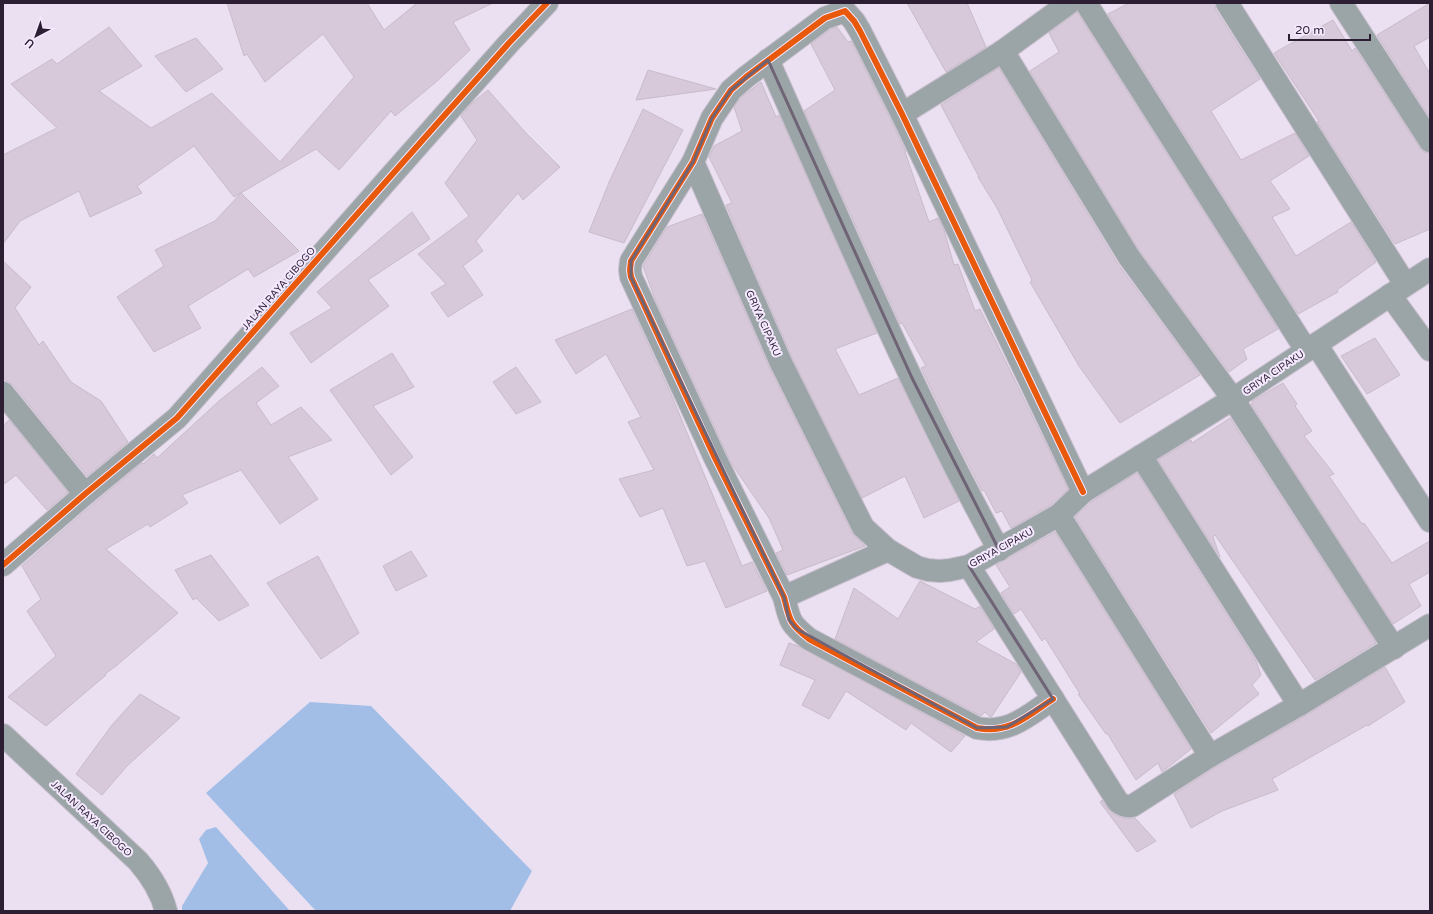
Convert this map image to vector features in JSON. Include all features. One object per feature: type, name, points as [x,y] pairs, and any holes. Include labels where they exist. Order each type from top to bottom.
[{"type":"street","name":"JALAN RAYA CIBOGO","points":[[3,565],[85,494],[177,418],[448,111],[546,3]]},
{"type":"street","points":[[902,114],[1003,51],[1069,3]]},
{"type":"street","points":[[1086,3],[1311,347],[1430,521]]},
{"type":"street","points":[[1227,3],[1398,290],[1430,350]]},
{"type":"street","points":[[1341,3],[1430,141]]},
{"type":"street","points":[[1053,699],[1007,728],[989,730],[977,728],[809,639],[797,629],[789,620],[784,597],[715,458],[631,277],[631,261],[693,162],[712,118],[731,90],[768,60],[825,18],[848,7],[902,114],[1083,492]]},
{"type":"street","points":[[1003,51],[1129,257],[1233,399],[1394,648]]},
{"type":"street","points":[[768,60],[854,253],[912,378],[972,501],[999,550]]},
{"type":"street","name":"GRIYA CIPAKU","points":[[693,162],[781,362],[864,527],[888,550],[917,567],[928,570],[945,571],[969,566],[1058,515],[1083,492],[1233,399],[1430,269]]},
{"type":"street","points":[[3,394],[85,494]]},
{"type":"street","points":[[1141,456],[1299,705]]},
{"type":"street","points":[[1058,515],[1210,756]]},
{"type":"street","points":[[784,597],[888,550]]},
{"type":"street","points":[[969,566],[1118,802],[1125,806],[1132,806],[1210,756],[1394,648],[1430,624]]},
{"type":"street","name":"JALAN RAYA CIBOGO","points":[[3,735],[138,861],[151,876],[160,893],[166,911]]},
{"type":"highlighted area","points":[[768,60],[912,378],[999,550],[969,566],[1053,699],[1007,727],[977,728],[797,629],[789,620],[784,597],[631,277],[631,261],[693,162],[712,118],[731,90]]},
{"type":"water","points":[[310,702],[371,706],[532,871],[510,911],[316,911],[206,793]]},
{"type":"water","points":[[216,827],[290,911],[182,911],[182,906],[208,863],[199,839],[206,830]]},
{"type":"building","points":[[227,3],[367,3],[384,30],[417,3],[493,3],[453,22],[470,50],[436,82],[395,116],[391,111],[339,170],[316,149],[234,197],[194,146],[137,186],[142,193],[90,217],[79,191],[20,221],[3,244],[3,155],[57,128],[11,84],[52,59],[57,64],[109,27],[142,66],[99,91],[151,128],[212,93],[280,162],[354,77],[323,34],[265,82],[247,54],[244,56]]},
{"type":"building","points":[[907,3],[967,3],[986,47],[946,72]]},
{"type":"building","points":[[1129,3],[1215,3],[1216,10],[1260,79],[1211,111],[1241,160],[1295,133],[1309,156],[1270,181],[1290,209],[1272,217],[1296,256],[1351,222],[1376,262],[1337,290],[1338,292],[1298,314],[1108,14]]},
{"type":"building","points":[[1430,3],[1430,37],[1414,46],[1430,74],[1430,118],[1377,35]]},
{"type":"building","points":[[1077,12],[1278,329],[1243,349],[1247,359],[1229,372],[1139,250],[1030,71],[1059,52],[1049,33]]},
{"type":"building","points":[[1333,20],[1352,51],[1355,48],[1420,148],[1424,152],[1430,153],[1430,229],[1395,244],[1317,122],[1319,121],[1274,53]]},
{"type":"building","points":[[837,27],[848,42],[851,41],[891,120],[906,152],[929,222],[938,218],[944,230],[954,265],[958,264],[975,311],[980,309],[1068,489],[1051,505],[1011,528],[1002,511],[996,513],[984,490],[982,491],[948,424],[921,368],[926,366],[902,323],[900,324],[804,111],[835,90],[811,44],[831,29]]},
{"type":"building","points":[[196,38],[223,69],[186,92],[155,56]]},
{"type":"building","points":[[999,68],[1118,264],[1200,375],[1120,423],[1079,366],[1030,282],[1032,280],[997,208],[978,177],[941,105]]},
{"type":"building","points":[[648,70],[716,89],[636,100]]},
{"type":"building","points":[[761,82],[776,117],[779,115],[877,333],[835,349],[859,395],[898,378],[959,501],[924,518],[905,476],[862,498],[792,358],[726,205],[732,203],[709,157],[714,146],[742,131],[734,107],[740,98]]},
{"type":"building","points":[[488,90],[525,132],[560,167],[523,200],[518,193],[476,241],[483,251],[463,266],[483,295],[448,317],[431,293],[446,284],[418,254],[469,216],[445,183],[477,140],[461,116],[472,103]]},
{"type":"building","points":[[643,109],[683,130],[624,243],[589,232],[610,180]]},
{"type":"building","points":[[241,193],[299,251],[254,277],[248,269],[188,306],[201,328],[154,352],[117,297],[164,266],[155,250],[215,221]]},
{"type":"building","points":[[412,212],[430,239],[368,280],[389,306],[311,363],[290,333],[332,308],[317,292]]},
{"type":"building","points":[[702,214],[770,369],[852,533],[865,546],[787,575],[776,553],[783,550],[769,518],[731,463],[655,299],[643,266],[667,227]]},
{"type":"building","points":[[3,261],[31,287],[15,308],[39,345],[43,341],[71,382],[101,401],[128,442],[87,476],[13,385],[6,381],[3,377]]},
{"type":"building","points":[[632,309],[671,394],[742,566],[752,562],[767,591],[726,608],[705,561],[687,566],[663,508],[640,517],[619,479],[654,470],[628,422],[641,417],[606,354],[576,374],[555,340]]},
{"type":"building","points":[[1375,338],[1400,375],[1367,394],[1341,356]]},
{"type":"building","points":[[392,353],[414,387],[373,406],[413,457],[391,475],[330,390]]},
{"type":"building","points":[[262,367],[279,386],[256,403],[271,425],[301,407],[332,440],[288,457],[318,499],[280,524],[241,470],[182,495],[188,503],[150,527],[148,524],[106,549],[178,613],[46,726],[8,697],[56,656],[27,611],[41,599],[22,566],[142,463],[143,464],[154,454],[157,458],[220,400]]},
{"type":"building","points":[[516,367],[541,402],[516,414],[493,382]]},
{"type":"building","points":[[1283,383],[1297,404],[1295,406],[1312,431],[1304,436],[1334,474],[1329,476],[1362,524],[1364,523],[1392,563],[1430,541],[1430,572],[1409,584],[1421,606],[1393,624],[1251,404],[1253,403],[1252,401]]},
{"type":"building","points":[[1230,418],[1376,643],[1315,680],[1215,535],[1213,537],[1220,557],[1158,460],[1191,440],[1192,443]]},
{"type":"building","points":[[9,420],[68,492],[47,510],[16,475],[3,485],[3,426]]},
{"type":"building","points":[[1137,473],[1256,661],[1261,675],[1252,685],[1259,694],[1211,733],[1075,517],[1091,502]]},
{"type":"building","points":[[1055,532],[1191,749],[1162,772],[1158,763],[1136,780],[1107,733],[1106,734],[1078,694],[1080,694],[1045,638],[1042,641],[1021,609],[1014,614],[1001,593],[1010,587],[996,565]]},
{"type":"building","points":[[411,551],[427,576],[396,591],[383,566]]},
{"type":"building","points":[[211,555],[249,605],[219,621],[196,598],[193,600],[175,570]]},
{"type":"building","points":[[318,556],[359,633],[321,659],[267,583]]},
{"type":"building","points":[[920,581],[975,609],[980,606],[994,629],[976,642],[1016,664],[1021,672],[992,716],[990,717],[985,712],[981,716],[835,639],[854,588],[898,619]]},
{"type":"building","points":[[789,643],[798,646],[965,736],[951,752],[911,723],[906,730],[846,691],[829,719],[802,705],[815,680],[780,665]]},
{"type":"building","points":[[1385,667],[1405,702],[1368,726],[1367,725],[1272,779],[1278,790],[1222,811],[1191,828],[1174,794],[1216,767],[1305,716]]},
{"type":"building","points":[[140,694],[180,718],[127,766],[102,795],[76,774],[112,725]]},
{"type":"building","points":[[1102,800],[1108,809],[1115,815],[1124,818],[1135,818],[1156,841],[1137,852],[1100,802]]},
{"type":"cycle path","points":[[3,565],[85,494],[177,418],[443,117],[547,3]]},
{"type":"cycle path","points":[[1053,699],[1018,722],[1009,726],[989,729],[977,728],[809,639],[798,629],[791,621],[784,597],[715,458],[631,277],[631,261],[693,162],[712,118],[731,90],[825,18],[845,11],[860,31],[902,114],[1083,492]]}]
